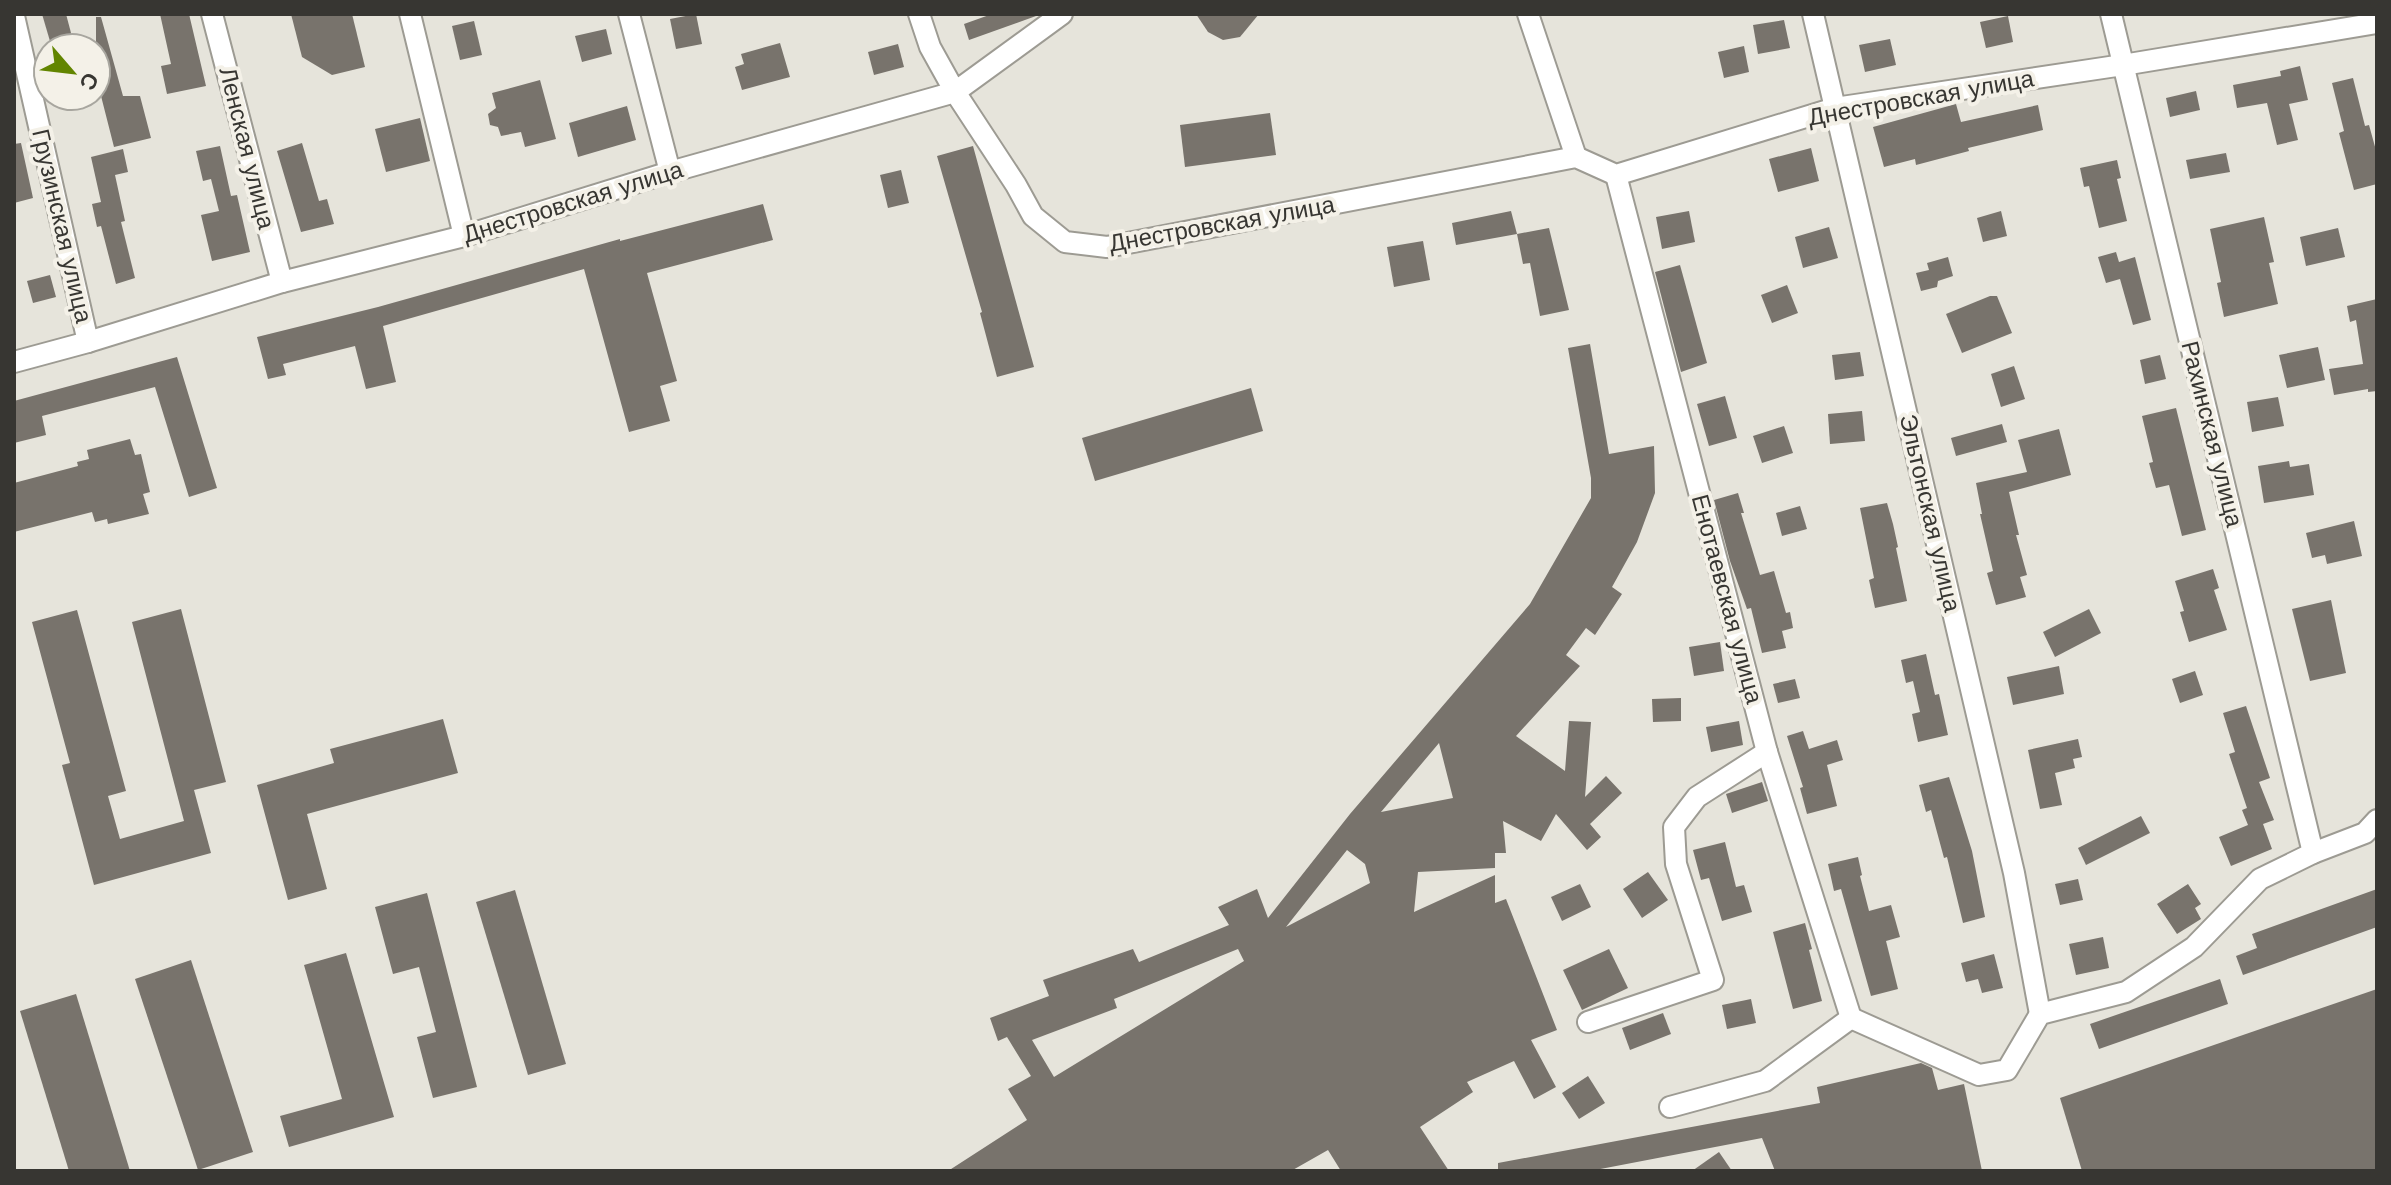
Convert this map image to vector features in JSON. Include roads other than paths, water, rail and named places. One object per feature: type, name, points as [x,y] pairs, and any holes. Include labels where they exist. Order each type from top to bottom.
[{"type":"street","name":"Ленская улица","points":[[212,14],[282,282]]},
{"type":"street","points":[[410,14],[464,236]]},
{"type":"street","points":[[629,14],[670,172]]},
{"type":"street","points":[[919,14],[930,47],[955,92],[1062,14]]},
{"type":"street","points":[[1528,14],[1576,157],[1616,175]]},
{"type":"street","name":"Эльтонская улица","points":[[1813,14],[2014,873],[2040,1014]]},
{"type":"street","name":"Рахинская улица","points":[[2111,14],[2313,853]]},
{"type":"street","points":[[2375,14],[2377,22]]},
{"type":"street","name":"Грузинская улица","points":[[14,16],[88,342]]},
{"type":"street","name":"Днестровская улица","points":[[1616,175],[1835,108],[2123,65],[2377,22]]},
{"type":"street","name":"Днестровская улица","points":[[14,362],[282,282],[464,236],[670,172],[955,92],[1033,216],[1065,242],[1107,247],[1576,157]]},
{"type":"street","name":"Енотаевская улица","points":[[1616,175],[1767,752],[1851,1018]]},
{"type":"street","points":[[1588,1022],[1713,980],[1676,864],[1674,827],[1697,797],[1767,752]]},
{"type":"street","points":[[1670,1107],[1765,1081],[1851,1018],[1979,1075],[2007,1070],[2040,1014],[2126,992],[2194,947],[2260,879],[2313,853],[2365,833],[2377,820]]}]
